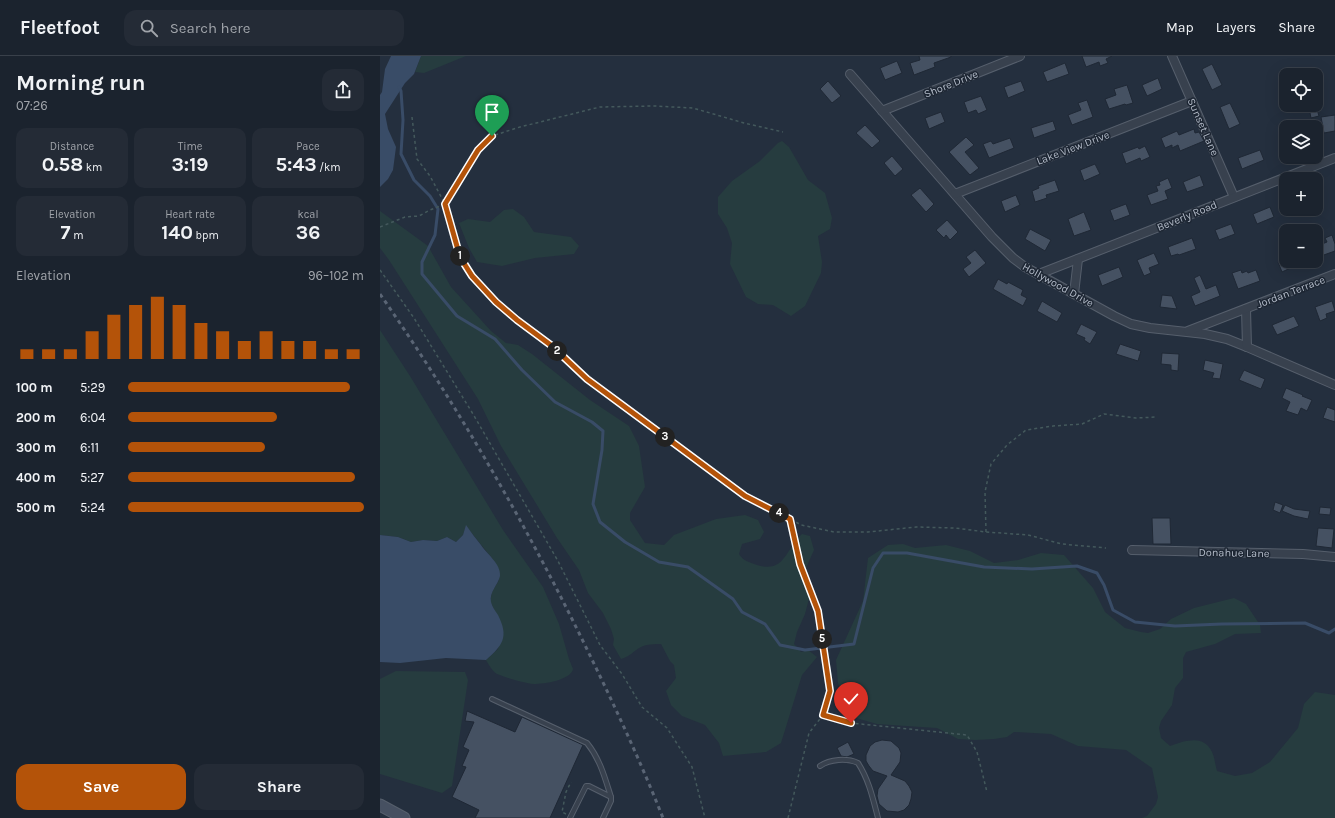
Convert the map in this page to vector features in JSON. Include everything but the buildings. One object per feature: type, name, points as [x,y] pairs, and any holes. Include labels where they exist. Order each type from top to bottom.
[{"type":"street","name":"Shore Drive","points":[[882,111],[1020,56]]},
{"type":"street","name":"Sunset Lane","points":[[1172,56],[1234,197]]},
{"type":"street","name":"Hollywood Drive","points":[[850,74],[955,194],[1018,263],[1131,324],[1150,328],[1220,337],[1248,346],[1335,385]]},
{"type":"street","name":"Lake View Drive","points":[[955,194],[1192,101]]},
{"type":"street","name":"Beverly Road","points":[[1039,274],[1335,158]]},
{"type":"street","points":[[1074,294],[1078,259]]},
{"type":"street","name":"Jordan Terrace","points":[[1187,332],[1335,274]]},
{"type":"street","name":"Jordan Terrace","points":[[1246,309],[1248,346]]},
{"type":"street","name":"Donahue Lane","points":[[1132,550],[1303,554],[1335,557]]},
{"type":"street","points":[[380,805],[404,818]]},
{"type":"lane","points":[[492,699],[587,743],[594,751],[603,772],[612,801],[603,818]]},
{"type":"lane","points":[[820,766],[824,763],[834,761],[849,760],[858,763],[864,772],[871,790],[878,818]]},
{"type":"lane","points":[[571,817],[586,786],[589,786],[610,798]]},
{"type":"path","points":[[380,227],[405,217],[418,216],[445,204],[478,150],[492,136],[520,127],[600,107],[654,106],[693,108],[744,123],[783,132]]},
{"type":"path","points":[[412,117],[418,160],[430,176],[445,204],[460,257],[472,276],[496,302],[552,346],[587,379],[745,496],[801,525],[834,532],[868,532],[916,527],[955,528],[1028,535],[1062,544],[1106,548]]},
{"type":"path","points":[[380,270],[414,318],[473,414],[558,561],[600,645],[622,674],[642,707],[667,728],[692,767],[704,818]]},
{"type":"path","points":[[986,532],[984,492],[991,464],[1006,446],[1026,430],[1082,424],[1104,414],[1136,418],[1157,417]]},
{"type":"path","points":[[788,818],[809,733],[823,715],[830,691],[818,611],[800,564],[790,519]]},
{"type":"path","points":[[823,715],[851,723],[967,735],[977,752],[987,792]]},
{"type":"path","points":[[571,782],[566,792],[562,812],[571,817]]},
{"type":"green space","points":[[421,56],[466,56],[424,73],[415,72]]},
{"type":"green space","points":[[782,141],[789,147],[808,180],[825,193],[832,218],[830,229],[818,236],[822,262],[821,273],[805,306],[791,316],[773,305],[758,304],[746,297],[730,264],[732,243],[727,228],[718,214],[718,197],[732,181],[760,161],[778,143]]},
{"type":"green space","points":[[513,209],[524,217],[534,232],[571,237],[579,246],[574,254],[535,258],[502,266],[477,262],[469,248],[459,223],[468,219],[490,222],[504,210]]},
{"type":"green space","points":[[380,211],[428,246],[451,287],[491,331],[506,343],[518,345],[532,354],[590,400],[629,426],[639,446],[645,487],[630,513],[630,520],[645,543],[664,545],[674,535],[716,519],[745,515],[758,520],[764,532],[760,539],[742,544],[739,554],[746,561],[766,567],[774,566],[779,563],[802,534],[810,536],[814,550],[806,568],[811,591],[805,614],[797,632],[794,644],[801,652],[808,650],[817,657],[802,675],[781,743],[766,752],[723,756],[719,743],[705,725],[682,716],[671,705],[666,691],[676,678],[674,665],[670,661],[661,644],[643,646],[621,659],[613,645],[614,639],[611,629],[603,613],[588,593],[579,570],[557,538],[501,446],[478,399],[380,248]]},
{"type":"green space","points":[[380,330],[410,376],[503,530],[543,587],[559,624],[573,669],[571,673],[562,679],[534,684],[501,676],[495,673],[491,668],[486,660],[498,649],[501,623],[490,601],[492,592],[499,580],[495,562],[466,526],[463,535],[456,542],[447,537],[437,541],[423,540],[411,542],[398,537],[380,535]]},
{"type":"green space","points":[[903,544],[915,548],[946,545],[970,551],[994,563],[1018,560],[1041,553],[1064,555],[1093,588],[1105,612],[1125,628],[1141,632],[1148,633],[1160,629],[1171,619],[1194,608],[1234,598],[1246,604],[1260,625],[1261,633],[1235,634],[1215,644],[1186,652],[1183,658],[1183,678],[1175,688],[1172,705],[1161,721],[1159,728],[1161,738],[1170,746],[1193,740],[1199,741],[1208,746],[1212,752],[1217,771],[1235,776],[1252,773],[1270,762],[1298,728],[1304,704],[1315,692],[1335,695],[1335,818],[1142,818],[1147,816],[1156,804],[1158,797],[1152,768],[1126,750],[1078,746],[1051,734],[1014,732],[1007,737],[994,739],[958,739],[937,728],[877,724],[856,718],[846,713],[838,683],[836,660],[863,601],[868,558],[888,545]]},
{"type":"green space","points":[[396,671],[465,672],[468,680],[452,786],[442,793],[380,774],[380,679]]},
{"type":"water","points":[[391,56],[421,56],[414,74],[405,83],[385,114],[388,129],[396,147],[393,170],[388,179],[380,187],[380,95],[382,92],[385,69]]},
{"type":"water","points":[[466,525],[496,563],[500,572],[499,579],[491,595],[491,602],[498,615],[504,635],[497,650],[486,660],[446,658],[400,663],[380,662],[380,535],[398,537],[411,542],[423,540],[437,541],[447,537],[456,542],[463,535]]},
{"type":"waterway","points":[[399,87],[401,91],[403,120],[401,154],[414,180],[430,196],[438,209],[435,235],[422,262],[422,274],[457,316],[495,339],[522,370],[555,402],[592,422],[603,431],[602,450],[593,504],[600,522],[625,542],[659,562],[688,567],[733,599],[742,612],[765,624],[780,645],[805,650],[854,644],[873,568],[883,553],[907,553],[984,567],[1032,569],[1077,566],[1097,573],[1104,585],[1113,610],[1135,622],[1175,626],[1305,623],[1329,633],[1335,629]]},
{"type":"railway","points":[[380,294],[435,376],[461,418],[534,546],[557,589],[612,702],[644,771],[663,818]]},
{"type":"route","points":[[492,136],[478,150],[445,204],[460,257],[472,276],[496,302],[552,346],[587,379],[745,496],[777,511],[790,519],[800,564],[818,611],[830,691],[823,715],[851,723]]}]
